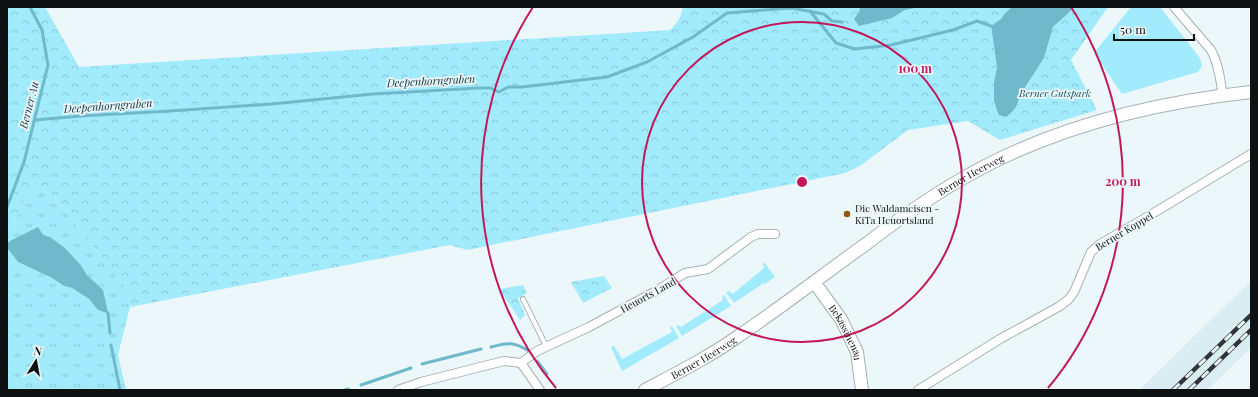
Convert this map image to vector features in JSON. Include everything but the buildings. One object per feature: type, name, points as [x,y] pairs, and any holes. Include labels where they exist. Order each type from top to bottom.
[{"type":"main road","name":"Berner Heerweg","points":[[645,390],[694,363],[738,336],[933,196],[985,166],[1023,148],[1097,122],[1184,101],[1251,92]]},
{"type":"main road","name":"Bekassinenau","points":[[814,282],[841,319],[857,352],[862,390]]},
{"type":"street","points":[[1176,8],[1211,50],[1219,70],[1223,95]]},
{"type":"street","name":"Berner Koppel","points":[[918,390],[981,350],[1060,306],[1069,299],[1074,292],[1091,252],[1100,244],[1251,154]]},
{"type":"street","name":"Heuorts Land","points":[[521,363],[536,351],[589,327],[649,295],[685,273],[708,269],[751,237],[758,234],[775,234]]},
{"type":"street","points":[[398,390],[421,382],[504,361],[521,363],[540,390]]},
{"type":"lane","points":[[523,299],[546,347]]},
{"type":"shaded area","points":[[860,7],[921,7],[905,10],[892,18],[859,26],[854,19],[859,12]]},
{"type":"shaded area","points":[[1012,7],[1075,7],[1053,27],[1044,58],[1021,94],[1016,107],[1006,117],[999,115],[994,100],[994,82],[997,67],[991,26],[1001,19]]},
{"type":"shaded area","points":[[38,227],[43,235],[50,237],[65,248],[80,264],[87,275],[103,290],[108,313],[98,310],[89,299],[72,288],[64,286],[52,278],[18,262],[7,248],[7,244]]},
{"type":"shaded area","points":[[1251,281],[1251,348],[1207,390],[1139,390]]},
{"type":"green space","name":"Berner Gutspark","points":[[7,7],[45,7],[79,67],[670,30],[679,20],[683,7],[860,7],[855,19],[892,18],[905,10],[921,7],[1012,7],[1001,19],[991,26],[997,67],[994,82],[994,100],[996,108],[1016,107],[1021,95],[1044,58],[1053,27],[1075,7],[1108,7],[1071,60],[1097,110],[1000,140],[968,121],[908,130],[860,166],[845,173],[467,250],[450,245],[130,307],[128,291],[54,197],[38,188],[28,192],[7,236]]},
{"type":"green space","points":[[1131,7],[1160,7],[1200,58],[1202,66],[1198,72],[1122,94],[1094,53]]},
{"type":"green space","points":[[38,188],[54,197],[128,291],[130,307],[118,355],[126,390],[7,390],[7,248],[18,262],[52,278],[64,286],[72,288],[89,299],[95,306],[103,290],[87,275],[80,264],[65,248],[50,237],[43,235],[19,237],[7,244],[7,236],[28,192]]},
{"type":"green space","points":[[764,262],[775,277],[734,303],[726,293],[729,291],[733,294],[764,268]]},
{"type":"green space","points":[[604,276],[612,288],[583,303],[571,282]]},
{"type":"green space","points":[[523,285],[527,293],[518,298],[525,315],[520,320],[499,289]]},
{"type":"green space","points":[[724,295],[731,306],[682,336],[676,326],[678,325],[681,327],[723,300],[722,297]]},
{"type":"green space","points":[[672,326],[679,338],[622,371],[611,347],[614,346],[622,359],[672,332],[670,327]]},
{"type":"waterway","name":"Berner Au","points":[[7,207],[24,162],[48,65],[42,30],[30,7]]},
{"type":"waterway","name":"Deepenhorngraben","points":[[35,120],[272,104],[373,94],[479,88],[490,88],[499,92],[508,87],[522,87],[607,77],[647,62],[693,37],[727,13],[791,8],[824,14],[832,21],[842,22]]},
{"type":"waterway","name":"Deepenhorngraben","points":[[810,11],[836,43],[855,49],[891,45],[953,30],[977,21],[991,26]]},
{"type":"waterway","points":[[108,313],[110,333]]},
{"type":"waterway","points":[[491,347],[502,344],[515,344],[529,351]]},
{"type":"waterway","points":[[111,345],[120,390]]},
{"type":"waterway","points":[[422,364],[481,349]]},
{"type":"waterway","points":[[537,361],[547,374]]},
{"type":"waterway","points":[[361,385],[411,368]]},
{"type":"railway","points":[[1173,390],[1251,315]]},
{"type":"railway","points":[[1189,390],[1251,330]]},
{"type":"place","name":"Die Waldameisen - KiTa Heuortsland","points":[[847,214]]}]
